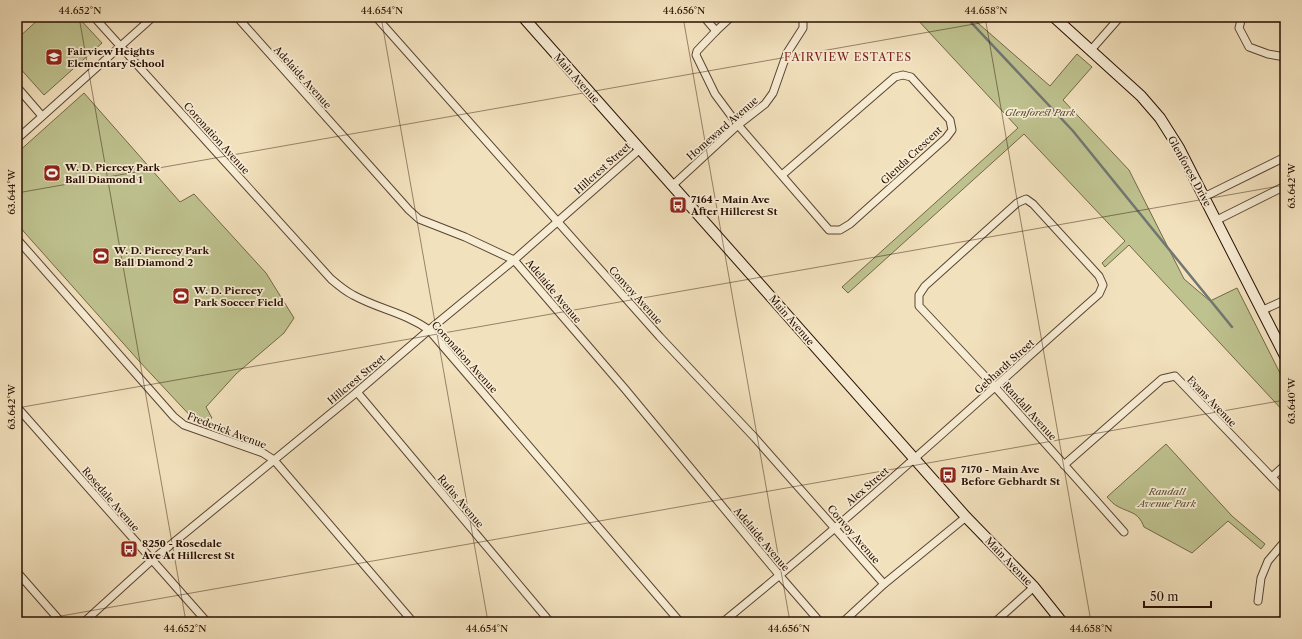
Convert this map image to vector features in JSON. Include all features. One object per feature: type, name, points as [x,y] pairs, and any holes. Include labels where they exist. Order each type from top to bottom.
[{"type":"street","name":"Coronation Avenue","points":[[94,17],[331,279],[344,290],[355,296],[418,322],[429,330],[680,622]]},
{"type":"street","points":[[17,139],[153,17]]},
{"type":"street","name":"Adelaide Avenue","points":[[237,17],[409,210],[419,218],[465,237],[514,260],[625,389],[820,622]]},
{"type":"street","name":"Convoy Avenue","points":[[376,17],[660,337],[755,438],[884,584]]},
{"type":"street","name":"Main Avenue","points":[[523,17],[966,517],[1034,587],[1062,622]]},
{"type":"street","points":[[704,17],[716,31],[732,17]]},
{"type":"street","name":"Homeward Avenue","points":[[673,185],[738,125],[765,104],[774,93],[787,53],[804,28],[803,21],[800,17]]},
{"type":"street","name":"Glenforest Drive","points":[[1054,17],[1141,96],[1160,118],[1179,148],[1217,220],[1261,311],[1285,356]]},
{"type":"street","points":[[1091,50],[1120,17]]},
{"type":"street","points":[[1242,17],[1239,28],[1248,47],[1268,54],[1285,57]]},
{"type":"street","name":"Glenda Crescent","points":[[716,31],[696,55],[715,94],[738,125],[829,230],[840,230],[850,224],[946,138],[952,130],[950,120],[911,77],[903,75],[895,77],[782,175]]},
{"type":"street","points":[[17,87],[42,116]]},
{"type":"street","name":"Hillcrest Street","points":[[84,622],[151,561],[357,392],[514,260],[640,149]]},
{"type":"street","points":[[1204,196],[1285,157]]},
{"type":"street","points":[[1217,220],[1285,186]]},
{"type":"street","name":"Gebhardt Street","points":[[914,458],[1099,294],[1102,285],[1099,276],[1033,204],[1026,199],[1016,203],[925,286],[918,295],[919,306]]},
{"type":"street","name":"Frederick Avenue","points":[[17,239],[174,417],[184,425],[263,453],[274,460],[413,622]]},
{"type":"street","points":[[1261,311],[1285,300]]},
{"type":"street","name":"Randall Avenue","points":[[919,306],[995,387],[1124,532]]},
{"type":"street","name":"Evans Avenue","points":[[1064,465],[1162,379],[1175,376],[1285,490]]},
{"type":"street","name":"Rufus Avenue","points":[[357,392],[550,622]]},
{"type":"street","name":"Rosedale Avenue","points":[[17,407],[151,561],[207,622]]},
{"type":"street","name":"Alex Street","points":[[723,622],[780,576],[914,458]]},
{"type":"street","points":[[1272,477],[1285,465]]},
{"type":"street","points":[[843,622],[884,584],[966,517]]},
{"type":"street","points":[[1258,602],[1261,578],[1268,562],[1285,541]]},
{"type":"street","points":[[17,572],[61,622]]},
{"type":"street","points":[[995,622],[1034,587]]},
{"type":"green space","name":"Fairview Heights Elementary School","points":[[41,17],[78,17],[102,43],[44,95],[17,65],[17,39]]},
{"type":"green space","name":"Glenforest Park","points":[[915,17],[971,17],[1050,86],[1077,54],[1092,67],[1063,100],[1129,170],[1184,279],[1210,301],[1237,288],[1285,383],[1285,413],[1129,245],[1105,267],[1102,263],[1125,241],[1024,134],[848,293],[842,287],[1018,128]]},
{"type":"green space","points":[[84,93],[180,202],[194,194],[266,273],[294,318],[284,333],[236,374],[206,407],[212,418],[197,423],[139,361],[17,224],[17,153]]},
{"type":"green space","name":"Randall Avenue Park","points":[[1166,444],[1232,516],[1265,544],[1261,549],[1228,521],[1192,553],[1144,527],[1136,515],[1116,505],[1107,497]]},
{"type":"waterway","points":[[966,17],[1073,131],[1232,327]]},
{"type":"place","name":"Fairview Heights Elementary School","points":[[54,57]]},
{"type":"place","name":"W. D. Piercey Park Ball Diamond 1","points":[[52,173]]},
{"type":"place","name":"7164 - Main Ave After Hillcrest St","points":[[678,205]]},
{"type":"place","name":"W. D. Piercey Park Ball Diamond 2","points":[[101,256]]},
{"type":"place","name":"W. D. Piercey Park Soccer Field","points":[[181,296]]},
{"type":"place","name":"7170 - Main Ave Before Gebhardt St","points":[[948,475]]},
{"type":"place","name":"8250 - Rosedale Ave At Hillcrest St","points":[[129,549]]},
{"type":"district","name":"FAIRVIEW ESTATES","points":[[848,57]]}]
